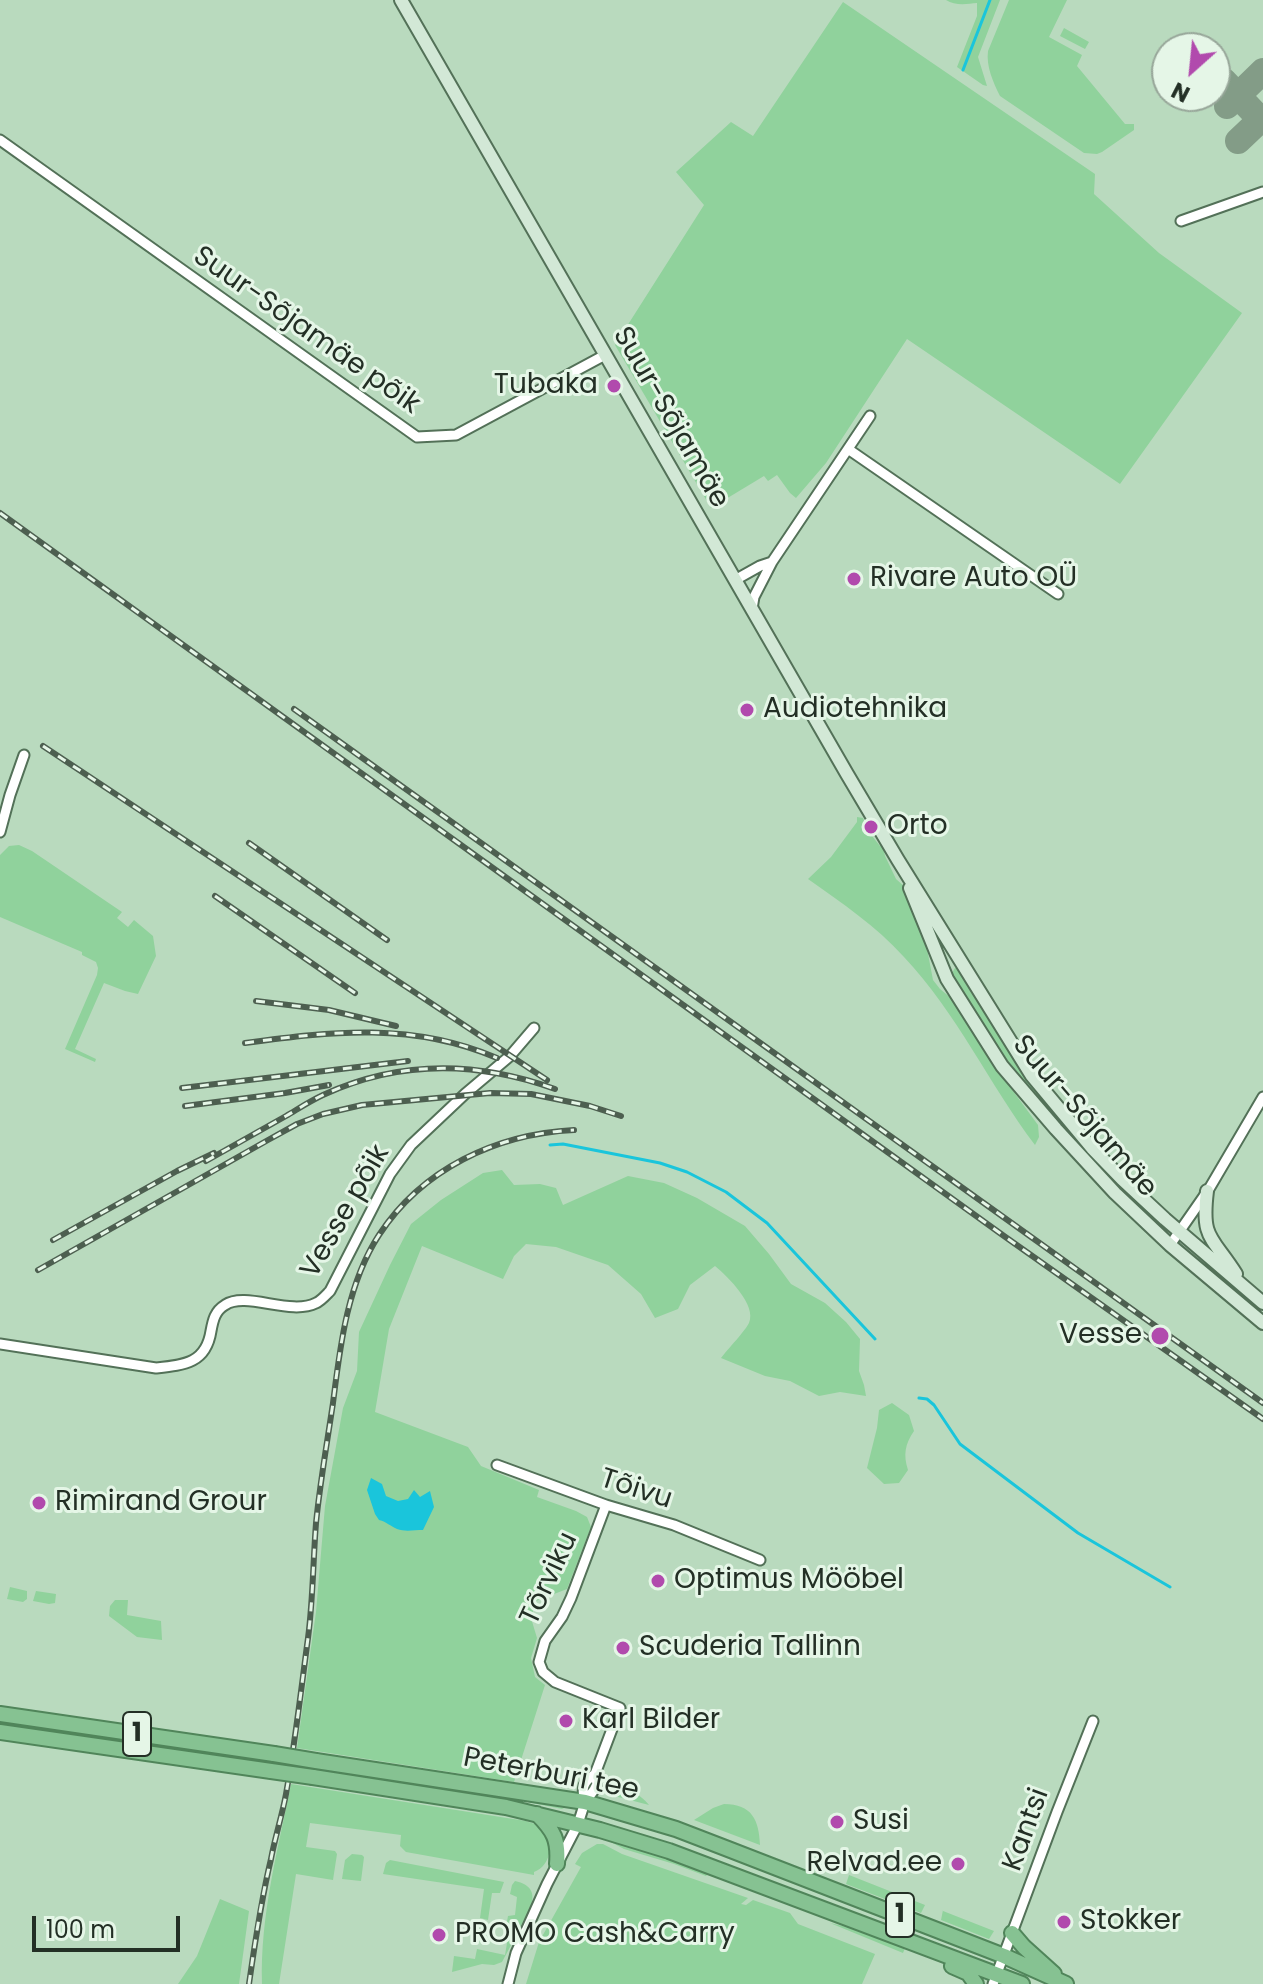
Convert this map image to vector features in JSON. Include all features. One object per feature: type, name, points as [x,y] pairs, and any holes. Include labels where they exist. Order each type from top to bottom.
[{"type":"highway","name":"Peterburi tee","points":[[0,1714],[585,1802],[676,1829],[1004,1956],[1067,1984]]},
{"type":"highway","name":"Peterburi tee","points":[[0,1732],[506,1807],[578,1824],[669,1851],[910,1942],[995,1979],[1022,1984]]},
{"type":"highway","points":[[536,1814],[553,1832],[558,1850],[557,1864]]},
{"type":"highway","points":[[1012,1933],[1030,1953],[1067,1984]]},
{"type":"highway","points":[[910,1942],[968,1973],[976,1984]]},
{"type":"main road","name":"Suur-Sõjamäe","points":[[401,0],[898,860],[1032,1076],[1122,1179],[1263,1303]]},
{"type":"main road","name":"Suur-Sõjamäe","points":[[898,860],[947,979],[1002,1066],[1115,1193],[1170,1245],[1263,1323]]},
{"type":"main road","points":[[941,964],[958,953]]},
{"type":"main road","points":[[1207,1191],[1204,1213],[1210,1240],[1244,1286]]},
{"type":"street","name":"Suur-Sõjamäe põik","points":[[0,140],[417,437],[456,435],[605,355]]},
{"type":"street","points":[[1181,221],[1263,192]]},
{"type":"street","points":[[752,609],[758,587],[772,562],[870,416]]},
{"type":"street","points":[[848,449],[1058,594]]},
{"type":"street","points":[[735,580],[772,562]]},
{"type":"street","points":[[0,832],[24,755]]},
{"type":"street","name":"Vesse põik","points":[[0,1344],[156,1368],[179,1366],[197,1358],[208,1346],[213,1317],[225,1304],[239,1300],[301,1307],[317,1303],[330,1291],[390,1174],[411,1145],[510,1056],[534,1028]]},
{"type":"street","points":[[1170,1245],[1207,1191],[1263,1097]]},
{"type":"street","name":"Tõivu","points":[[497,1465],[606,1505],[674,1525],[760,1560]]},
{"type":"street","name":"Tõrviku","points":[[585,1802],[597,1784],[595,1774],[620,1708],[555,1682],[543,1672],[539,1662],[545,1641],[562,1617],[606,1505]]},
{"type":"street","name":"Kantsi","points":[[995,1979],[1093,1721]]},
{"type":"street","points":[[508,1984],[516,1953],[578,1824],[585,1802]]},
{"type":"green space","points":[[946,0],[1000,0],[978,57],[987,86],[957,67],[977,16],[977,3],[957,4]]},
{"type":"green space","points":[[1009,0],[1067,0],[1049,37],[1082,55],[1077,66],[1125,124],[1134,124],[1134,130],[1102,152],[1084,153],[1000,96],[989,68],[988,51]]},
{"type":"green space","points":[[843,2],[1095,174],[1094,194],[1159,253],[1242,313],[1120,484],[907,339],[826,463],[796,498],[777,475],[768,481],[764,476],[711,508],[615,345],[704,205],[676,172],[731,122],[753,136]]},
{"type":"green space","points":[[1064,28],[1089,42],[1085,49],[1060,36]]},
{"type":"green space","points":[[857,817],[863,818],[868,831],[883,846],[896,879],[906,888],[925,938],[933,980],[951,998],[988,1057],[1038,1125],[1039,1137],[1035,1145],[957,1025],[923,979],[882,935],[808,879],[831,857],[857,822]]},
{"type":"green space","points":[[19,845],[122,912],[117,918],[128,927],[134,920],[153,936],[156,956],[138,994],[104,983],[75,1049],[96,1059],[95,1062],[65,1049],[97,975],[96,962],[82,955],[82,952],[0,917],[0,855],[9,846]]},
{"type":"green space","points":[[955,968],[959,968],[964,975],[995,1028],[1054,1111],[1053,1114],[996,1047],[953,976]]},
{"type":"green space","points":[[502,1170],[514,1185],[540,1184],[556,1188],[563,1205],[628,1176],[664,1183],[745,1226],[791,1284],[825,1303],[860,1339],[859,1371],[866,1396],[840,1392],[819,1396],[790,1381],[765,1376],[721,1358],[747,1326],[750,1316],[740,1292],[715,1266],[690,1285],[678,1309],[655,1318],[641,1294],[608,1265],[556,1247],[526,1244],[514,1256],[503,1279],[422,1246],[389,1329],[375,1412],[468,1447],[481,1466],[539,1490],[537,1497],[587,1517],[591,1527],[567,1589],[536,1601],[531,1618],[537,1638],[531,1658],[535,1677],[545,1685],[514,1782],[297,1748],[316,1612],[325,1506],[343,1408],[357,1371],[359,1332],[411,1224],[483,1173]]},
{"type":"green space","points":[[892,1403],[909,1415],[914,1431],[906,1450],[908,1470],[899,1483],[884,1484],[867,1468],[879,1410]]},
{"type":"green space","points":[[10,1587],[27,1591],[27,1599],[23,1602],[7,1599]]},
{"type":"green space","points":[[36,1591],[56,1594],[55,1603],[33,1601]]},
{"type":"green space","points":[[115,1600],[128,1600],[127,1615],[161,1621],[162,1640],[137,1637],[109,1616],[110,1606]]},
{"type":"green space","points":[[0,1721],[272,1762],[272,1765],[0,1726]]},
{"type":"green space","points":[[315,1768],[516,1798],[564,1808],[314,1771]]},
{"type":"green space","points":[[291,1784],[526,1821],[544,1831],[550,1851],[545,1864],[534,1875],[406,1852],[400,1846],[401,1835],[310,1823],[306,1847],[335,1851],[337,1854],[333,1880],[296,1874],[279,1984],[262,1984],[267,1908]]},
{"type":"green space","points":[[602,1784],[628,1790],[649,1805],[603,1793],[599,1789]]},
{"type":"green space","points":[[724,1804],[741,1807],[752,1815],[758,1828],[760,1845],[694,1820]]},
{"type":"green space","points":[[607,1840],[708,1874],[706,1876],[624,1849]]},
{"type":"green space","points":[[597,1844],[748,1898],[741,1904],[746,1905],[753,1900],[790,1913],[798,1924],[875,1954],[862,1984],[526,1984],[539,1942],[581,1867],[575,1864],[582,1853]]},
{"type":"green space","points":[[352,1854],[364,1857],[361,1881],[342,1879],[345,1860]]},
{"type":"green space","points":[[390,1860],[504,1882],[500,1893],[492,1893],[488,1920],[480,1918],[484,1889],[383,1874]]},
{"type":"green space","points":[[849,1875],[925,1905],[921,1913],[846,1884]]},
{"type":"green space","points":[[515,1881],[530,1890],[532,1903],[502,1962],[452,1972],[454,1956],[475,1959],[477,1949],[505,1955],[508,1916],[515,1915],[517,1897],[510,1894]]},
{"type":"green space","points":[[220,1899],[249,1911],[239,1984],[178,1984],[197,1956]]},
{"type":"green space","points":[[943,1910],[994,1931],[989,1939],[941,1920]]},
{"type":"green space","points":[[830,1923],[856,1929],[905,1948],[903,1953]]},
{"type":"water","points":[[371,1478],[382,1484],[386,1496],[398,1501],[408,1499],[414,1490],[420,1497],[430,1491],[434,1507],[423,1530],[400,1530],[379,1520],[367,1490]]},
{"type":"waterway","points":[[963,70],[990,0]]},
{"type":"waterway","points":[[550,1145],[563,1144],[660,1163],[687,1172],[726,1192],[767,1223],[875,1339]]},
{"type":"waterway","points":[[919,1398],[927,1399],[934,1405],[960,1444],[1078,1533],[1170,1587]]},
{"type":"taxiway","points":[[1231,102],[1263,71]]},
{"type":"taxiway","points":[[1231,88],[1258,117],[1256,124],[1238,141]]},
{"type":"railway","points":[[0,513],[1263,1419]]},
{"type":"railway","points":[[294,709],[1263,1403]]},
{"type":"railway","points":[[43,746],[547,1080]]},
{"type":"railway","points":[[249,843],[387,940]]},
{"type":"railway","points":[[215,896],[355,993]]},
{"type":"railway","points":[[256,1001],[329,1010],[396,1026]]},
{"type":"railway","points":[[245,1043],[372,1032],[435,1039],[497,1058]]},
{"type":"railway","points":[[182,1088],[408,1061]]},
{"type":"railway","points":[[206,1161],[318,1097],[380,1075],[409,1070],[467,1069],[497,1073],[555,1089]]},
{"type":"railway","points":[[185,1106],[329,1085]]},
{"type":"railway","points":[[38,1270],[297,1124],[323,1114],[362,1105],[490,1093],[531,1094],[621,1116]]},
{"type":"railway","points":[[249,1984],[264,1890],[289,1775],[310,1624],[322,1478],[342,1338],[359,1274],[379,1235],[397,1212],[439,1174],[489,1148],[545,1133],[574,1130]]},
{"type":"railway","points":[[53,1240],[214,1153]]},
{"type":"place","name":"Tubaka","points":[[614,386]]},
{"type":"place","name":"Rivare Auto OÜ","points":[[854,579]]},
{"type":"place","name":"Audiotehnika","points":[[747,710]]},
{"type":"place","name":"Orto","points":[[871,827]]},
{"type":"place","name":"Vesse","points":[[1160,1336]]},
{"type":"place","name":"Rimirand Grour","points":[[39,1503]]},
{"type":"place","name":"Optimus Mööbel","points":[[658,1581]]},
{"type":"place","name":"Scuderia Tallinn","points":[[623,1648]]},
{"type":"place","name":"Karl Bilder","points":[[566,1721]]},
{"type":"place","name":"Susi","points":[[837,1822]]},
{"type":"place","name":"Relvad.ee","points":[[958,1864]]},
{"type":"place","name":"Stokker","points":[[1064,1922]]},
{"type":"place","name":"PROMO Cash&Carry","points":[[439,1935]]}]
